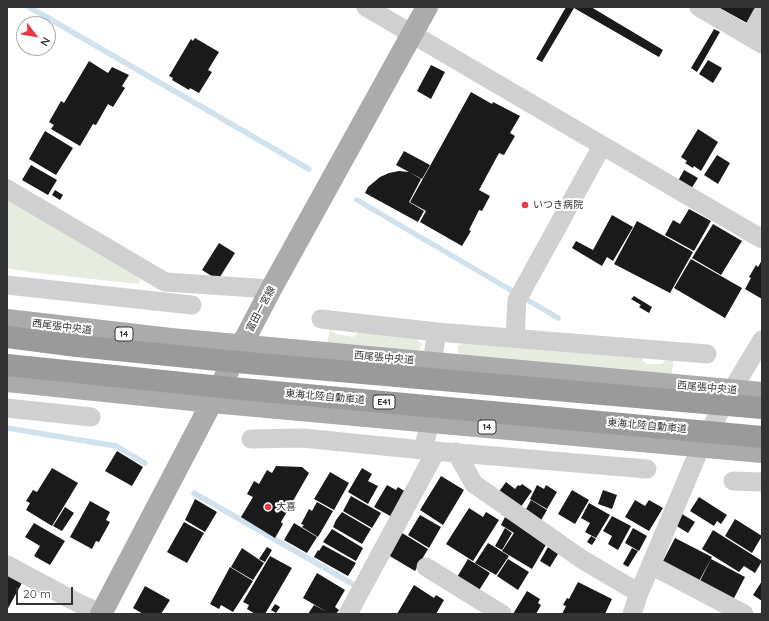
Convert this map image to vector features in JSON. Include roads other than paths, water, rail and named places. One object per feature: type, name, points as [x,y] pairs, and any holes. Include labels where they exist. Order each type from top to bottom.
[{"type":"highway","points":[[7,337],[77,346],[240,362],[762,408]]},
{"type":"highway","name":"東海北陸自動車道","points":[[7,365],[216,387],[762,437]]},
{"type":"main road","name":"富田一宮線","points":[[102,614],[271,289],[413,35],[427,7]]},
{"type":"main road","name":"西尾張中央道","points":[[7,320],[241,346],[432,362],[762,393]]},
{"type":"main road","name":"14","points":[[7,381],[212,402],[762,452]]},
{"type":"street","points":[[366,7],[762,239]]},
{"type":"street","points":[[700,7],[756,40],[762,14]]},
{"type":"street","points":[[515,338],[517,300],[602,146]]},
{"type":"street","points":[[7,189],[165,282],[271,289]]},
{"type":"street","points":[[157,301],[165,282]]},
{"type":"street","points":[[7,285],[192,305]]},
{"type":"street","points":[[321,318],[437,332],[707,354]]},
{"type":"street","points":[[432,362],[437,332]]},
{"type":"street","points":[[632,614],[701,446],[762,340]]},
{"type":"street","points":[[16,408],[58,387]]},
{"type":"street","points":[[16,408],[91,417]]},
{"type":"street","points":[[348,614],[430,451],[430,422]]},
{"type":"street","points":[[251,439],[302,438],[430,451],[647,469]]},
{"type":"street","points":[[456,452],[474,484],[583,560],[640,593]]},
{"type":"street","points":[[733,481],[762,482]]},
{"type":"street","points":[[7,565],[102,614]]},
{"type":"street","points":[[651,565],[725,610],[744,614]]},
{"type":"street","points":[[426,567],[502,614]]},
{"type":"waterway","points":[[29,7],[309,169]]},
{"type":"waterway","points":[[357,200],[514,292]]},
{"type":"waterway","points":[[524,298],[558,318]]},
{"type":"waterway","points":[[7,428],[116,446],[145,463]]},
{"type":"waterway","points":[[194,493],[356,586]]},
{"type":"place","name":"いつき病院","points":[[525,205]]},
{"type":"place","name":"大喜","points":[[268,507]]}]
